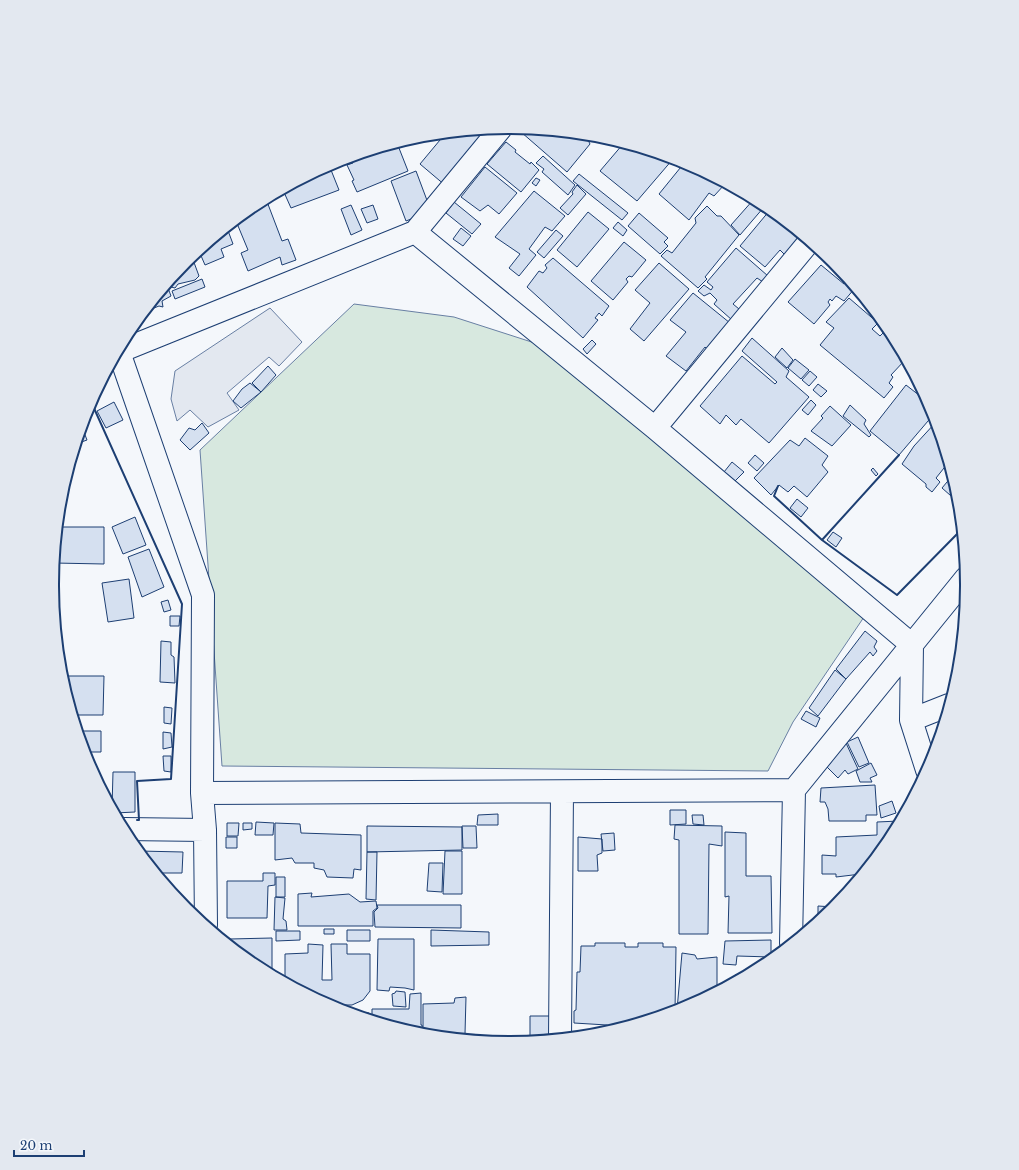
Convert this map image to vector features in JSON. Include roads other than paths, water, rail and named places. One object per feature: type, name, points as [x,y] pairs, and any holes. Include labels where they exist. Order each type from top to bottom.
[{"type":"street","points":[[126,349],[415,232],[496,134]]},
{"type":"street","points":[[415,232],[655,428],[912,645]]},
{"type":"street","points":[[655,428],[806,245]]},
{"type":"street","points":[[120,358],[202,595],[202,793],[205,830],[206,918]]},
{"type":"street","points":[[791,936],[794,790],[960,585]]},
{"type":"street","points":[[912,645],[911,720],[924,761]]},
{"type":"street","points":[[911,720],[943,707]]},
{"type":"street","points":[[202,793],[794,790]]},
{"type":"street","points":[[560,1033],[562,792]]},
{"type":"street","points":[[132,830],[205,830]]}]
